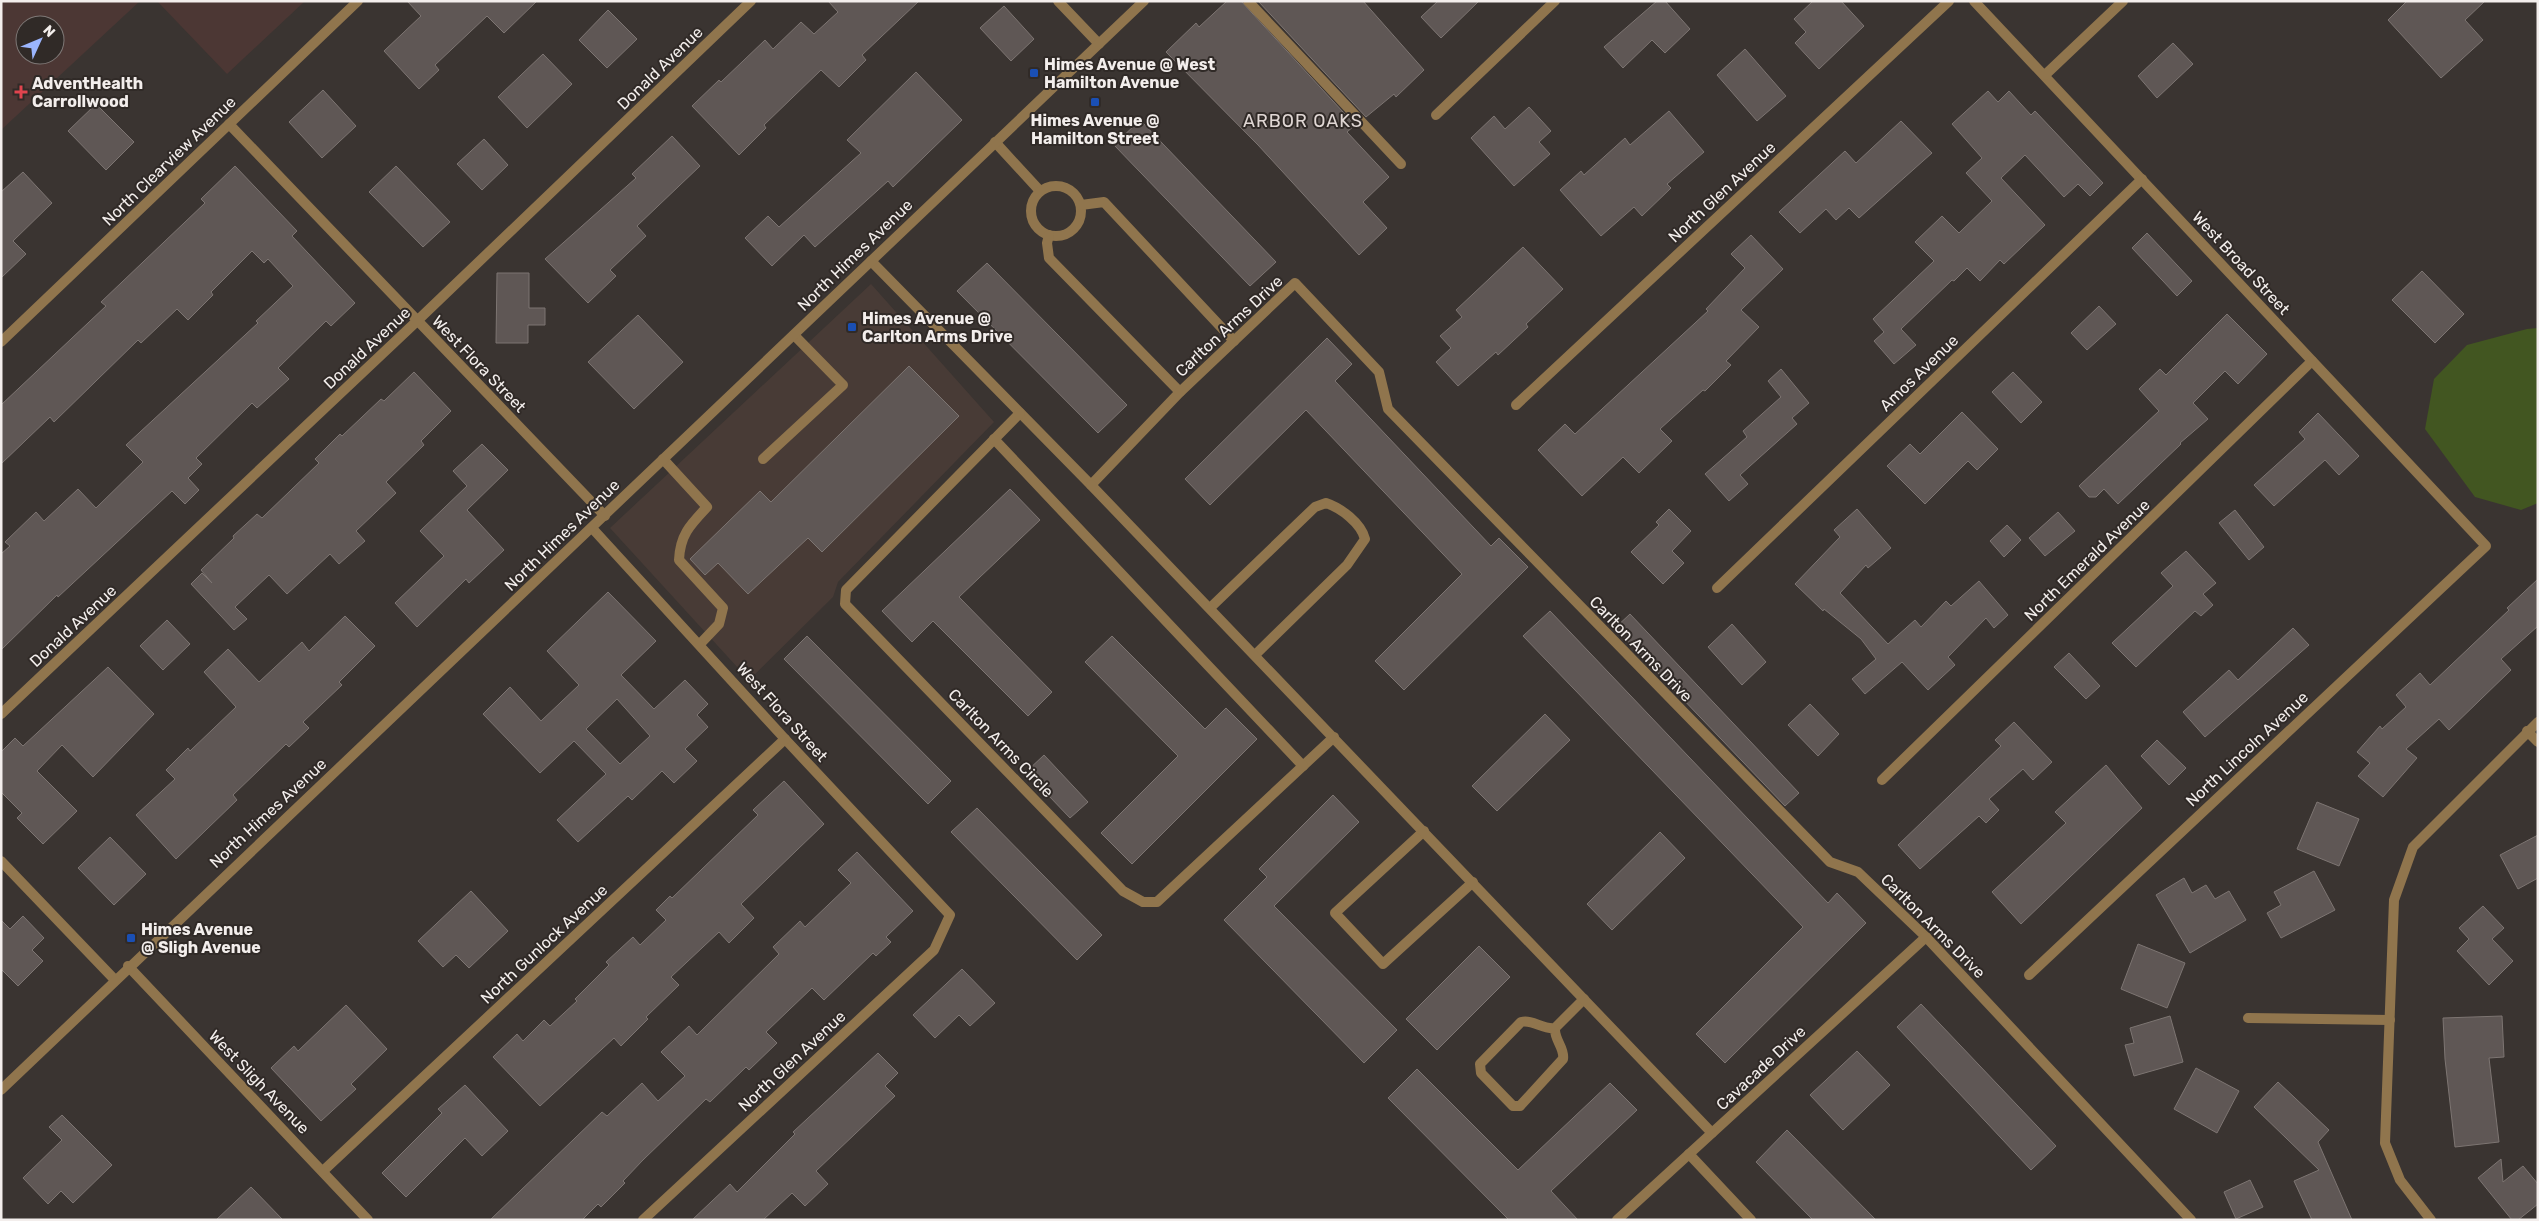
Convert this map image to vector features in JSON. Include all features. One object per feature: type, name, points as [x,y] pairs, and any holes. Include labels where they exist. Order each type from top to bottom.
[{"type":"street","name":"North Clearview Avenue","points":[[1,342],[358,1]]},
{"type":"street","name":"Donald Avenue","points":[[1,714],[417,321],[751,1]]},
{"type":"street","points":[[1058,1],[1099,44]]},
{"type":"street","name":"North Himes Avenue","points":[[1,1090],[128,966],[605,516],[1144,1]]},
{"type":"street","points":[[1248,1],[1401,164]]},
{"type":"street","points":[[1436,115],[1555,1]]},
{"type":"street","name":"North Glen Avenue","points":[[1516,405],[1949,1]]},
{"type":"street","name":"West Broad Street","points":[[1974,1],[2046,75],[2486,546]]},
{"type":"street","points":[[2046,75],[2124,1]]},
{"type":"street","name":"West Flora Street","points":[[229,124],[605,516]]},
{"type":"street","points":[[995,142],[1040,191]]},
{"type":"street","name":"Amos Avenue","points":[[1717,588],[2142,179]]},
{"type":"street","points":[[1056,186],[1065,187],[1078,198],[1081,205],[1082,214],[1074,230],[1059,236],[1050,235],[1037,228],[1031,213],[1034,197],[1040,191],[1056,186]]},
{"type":"street","points":[[1081,205],[1104,202],[1234,341]]},
{"type":"street","points":[[1050,235],[1049,258],[1180,392]]},
{"type":"street","points":[[871,261],[1210,608],[1712,1133]]},
{"type":"street","name":"Carlton Arms Drive","points":[[1090,485],[1180,392],[1295,283],[1379,372],[1388,409],[1394,416],[1830,862],[1858,872],[1926,937],[2191,1220]]},
{"type":"street","points":[[763,459],[843,384],[794,335]]},
{"type":"street","name":"North Emerald Avenue","points":[[1882,780],[2312,361]]},
{"type":"street","name":"Carlton Arms Circle","points":[[1020,412],[846,590],[845,604],[1123,891],[1143,902],[1157,902],[1334,737]]},
{"type":"street","points":[[994,439],[1303,766]]},
{"type":"street","points":[[663,459],[707,507],[690,526],[680,542],[679,560],[723,608],[719,624],[700,644]]},
{"type":"street","points":[[1210,608],[1315,507],[1326,503],[1338,507],[1363,532],[1365,539],[1347,565],[1255,655]]},
{"type":"street","name":"West Flora Street","points":[[592,528],[785,739],[950,915]]},
{"type":"street","name":"North Lincoln Avenue","points":[[2029,975],[2486,546]]},
{"type":"street","points":[[2432,1220],[2400,1180],[2385,1143],[2394,900],[2413,847],[2538,722]]},
{"type":"street","points":[[2528,731],[2538,742]]},
{"type":"street","name":"North Gunlock Avenue","points":[[323,1170],[785,739]]},
{"type":"street","points":[[1424,831],[1335,913],[1382,964],[1473,882]]},
{"type":"street","points":[[1,861],[115,980]]},
{"type":"street","name":"North Glen Avenue","points":[[643,1220],[934,950],[950,915]]},
{"type":"street","name":"Cavacade Drive","points":[[1617,1220],[1926,937]]},
{"type":"street","name":"West Sligh Avenue","points":[[128,966],[323,1170],[368,1220]]},
{"type":"street","points":[[1555,1028],[1550,1029],[1527,1020],[1521,1022],[1480,1064],[1481,1073],[1513,1106],[1520,1106],[1563,1059],[1564,1054],[1554,1035],[1555,1028],[1584,998]]},
{"type":"street","points":[[2248,1018],[2390,1020]]},
{"type":"street","points":[[1689,1154],[1750,1220]]},
{"type":"shaded area","name":"AdventHealth Carrollwood","points":[[1,1],[140,1],[1,130]]},
{"type":"shaded area","points":[[157,1],[305,1],[227,74]]},
{"type":"shaded area","points":[[871,284],[994,422],[838,582],[833,597],[749,680],[610,528]]},
{"type":"green space","points":[[2538,328],[2538,503],[2521,510],[2475,497],[2425,429],[2434,379],[2467,345],[2527,329]]},
{"type":"building","points":[[407,1],[537,1],[504,33],[487,16],[435,65],[439,70],[419,89],[384,51],[421,16]]},
{"type":"building","points":[[828,1],[919,1],[862,55],[866,60],[839,87],[821,70],[764,125],[766,128],[739,155],[692,106],[719,80],[721,82],[765,40],[773,49],[801,22],[814,34],[838,12]]},
{"type":"building","points":[[1227,1],[1241,1],[1355,125],[1347,132],[1389,177],[1363,202],[1387,228],[1359,255],[1258,145],[1166,52],[1196,23],[1199,27]]},
{"type":"building","points":[[1258,1],[1363,1],[1424,70],[1396,97],[1394,94],[1366,117]]},
{"type":"building","points":[[1438,1],[1479,1],[1441,38],[1421,17]]},
{"type":"building","points":[[1657,1],[1665,1],[1690,29],[1665,53],[1652,40],[1623,68],[1604,47]]},
{"type":"building","points":[[1813,1],[1841,1],[1864,26],[1819,69],[1795,43],[1806,32],[1794,19]]},
{"type":"building","points":[[2407,1],[2485,1],[2465,20],[2483,40],[2441,78],[2388,20]]},
{"type":"building","points":[[1004,6],[1034,39],[1011,61],[980,28]]},
{"type":"building","points":[[608,10],[637,39],[607,68],[579,40]]},
{"type":"building","points":[[2173,43],[2193,64],[2157,98],[2138,76]]},
{"type":"building","points":[[1745,49],[1786,96],[1757,121],[1717,75]]},
{"type":"building","points":[[543,54],[572,84],[527,128],[498,97]]},
{"type":"building","points":[[916,72],[962,120],[893,187],[888,181],[815,247],[804,235],[772,266],[745,238],[768,216],[779,227],[861,153],[847,140]]},
{"type":"building","points":[[323,90],[356,126],[322,158],[289,122]]},
{"type":"building","points":[[1988,91],[1998,102],[2009,91],[2031,115],[2035,111],[2103,183],[2090,196],[2078,184],[2064,197],[2025,155],[2001,178],[2045,225],[2004,264],[2000,260],[1980,281],[1967,268],[1954,281],[1952,280],[1901,329],[1916,345],[1894,364],[1874,341],[1884,332],[1873,319],[1934,261],[1915,242],[1942,216],[1959,233],[1992,201],[1966,173],[1982,158],[1952,124]]},
{"type":"building","points":[[96,104],[134,142],[106,170],[68,131]]},
{"type":"building","points":[[1529,107],[1551,131],[1539,142],[1550,154],[1514,186],[1471,138],[1494,116],[1505,129]]},
{"type":"building","points":[[1669,111],[1704,152],[1667,184],[1671,188],[1642,216],[1634,207],[1601,236],[1560,190],[1581,171],[1584,175],[1625,138],[1630,145]]},
{"type":"building","points":[[1140,120],[1276,262],[1250,286],[1114,145]]},
{"type":"building","points":[[1901,121],[1932,153],[1859,218],[1849,208],[1836,220],[1826,209],[1800,233],[1779,212],[1845,151],[1856,163]]},
{"type":"building","points":[[672,136],[700,166],[637,226],[646,236],[610,270],[616,276],[588,303],[545,259],[636,178],[632,174]]},
{"type":"building","points":[[484,139],[508,165],[482,190],[457,164]]},
{"type":"building","points":[[235,166],[297,231],[292,236],[355,303],[331,326],[326,321],[278,368],[289,379],[257,408],[252,403],[196,458],[202,464],[188,478],[199,490],[185,504],[172,491],[58,597],[57,595],[1,650],[1,554],[10,546],[5,542],[36,512],[44,521],[78,489],[96,508],[143,462],[126,445],[258,323],[256,321],[293,286],[268,259],[264,263],[252,251],[211,292],[213,295],[188,320],[177,309],[141,343],[138,340],[54,422],[50,417],[1,464],[1,405],[106,306],[101,302],[205,203],[201,199]]},
{"type":"building","points":[[396,166],[450,222],[423,247],[369,192]]},
{"type":"building","points":[[23,172],[52,203],[13,241],[26,254],[1,278],[1,192]]},
{"type":"building","points":[[2147,233],[2192,281],[2177,296],[2132,248]]},
{"type":"building","points":[[1751,235],[1783,269],[1741,310],[1759,327],[1726,361],[1731,365],[1705,391],[1703,390],[1660,429],[1672,441],[1639,473],[1623,457],[1582,496],[1538,450],[1565,424],[1575,434],[1708,311],[1706,309],[1745,268],[1731,254]]},
{"type":"building","points":[[1523,247],[1563,289],[1526,324],[1528,327],[1498,355],[1496,352],[1458,386],[1436,362],[1451,348],[1440,336],[1462,317],[1456,310]]},
{"type":"building","points":[[987,263],[1127,405],[1098,433],[957,291]]},
{"type":"building","points":[[2422,271],[2464,314],[2435,343],[2392,300]]},
{"type":"building","points":[[497,273],[529,273],[529,308],[545,308],[545,325],[528,325],[528,343],[496,343]]},
{"type":"building","points":[[2099,306],[2116,324],[2087,350],[2071,333]]},
{"type":"building","points":[[2227,314],[2267,354],[2238,384],[2225,371],[2193,403],[2208,419],[2180,443],[2118,504],[2104,489],[2096,497],[2089,497],[2079,486],[2159,411],[2139,389],[2160,369],[2166,375]]},
{"type":"building","points":[[638,315],[683,362],[634,409],[588,362]]},
{"type":"building","points":[[1327,338],[1352,364],[1335,381],[1491,546],[1499,538],[1528,567],[1404,690],[1375,661],[1462,574],[1306,410],[1210,505],[1185,479]]},
{"type":"building","points":[[909,366],[959,416],[822,552],[808,538],[748,594],[718,563],[705,575],[690,559],[760,491],[771,502]]},
{"type":"building","points":[[1781,369],[1809,403],[1792,418],[1797,424],[1740,475],[1748,484],[1729,501],[1705,474],[1747,437],[1743,431],[1781,397],[1768,381]]},
{"type":"building","points":[[414,372],[451,411],[421,441],[424,445],[386,482],[396,493],[356,531],[365,541],[339,564],[330,554],[287,594],[269,575],[235,607],[247,619],[234,630],[191,584],[202,573],[212,583],[201,570],[234,538],[233,536],[257,514],[262,518],[319,463],[315,459],[340,434],[342,436],[381,399],[384,401]]},
{"type":"building","points":[[2013,372],[2042,402],[2021,423],[1992,392]]},
{"type":"building","points":[[1962,412],[1998,449],[1977,470],[1968,461],[1925,504],[1887,466],[1910,444],[1920,454]]},
{"type":"building","points":[[2318,413],[2359,456],[2339,475],[2325,460],[2274,506],[2254,485],[2305,439],[2299,432]]},
{"type":"building","points":[[482,444],[508,470],[467,510],[504,550],[469,583],[466,579],[417,627],[395,603],[444,556],[420,531],[467,486],[453,471]]},
{"type":"building","points":[[1010,489],[1040,520],[959,597],[1052,692],[1028,716],[933,621],[912,642],[882,611]]},
{"type":"building","points":[[1669,509],[1691,531],[1672,551],[1684,563],[1663,584],[1631,552],[1659,525],[1656,522]]},
{"type":"building","points":[[1857,509],[1891,548],[1868,568],[1866,565],[1840,593],[1888,644],[1915,620],[1921,627],[1946,601],[1951,606],[1979,581],[2008,615],[1994,628],[1986,618],[1948,657],[1955,665],[1928,690],[1902,662],[1865,694],[1852,679],[1876,659],[1861,639],[1824,609],[1823,611],[1795,584],[1840,537],[1834,530]]},
{"type":"building","points":[[2235,510],[2264,547],[2249,560],[2219,523]]},
{"type":"building","points":[[2058,512],[2075,531],[2045,556],[2029,538]]},
{"type":"building","points":[[2007,525],[2021,540],[2004,557],[1990,541]]},
{"type":"building","points":[[2186,551],[2216,583],[2203,594],[2213,605],[2201,616],[2195,611],[2136,667],[2112,643],[2173,586],[2161,573]]},
{"type":"building","points":[[2538,579],[2538,626],[2501,659],[2511,670],[2449,730],[2439,719],[2406,749],[2417,758],[2383,797],[2358,776],[2370,763],[2357,752],[2380,726],[2382,729],[2406,707],[2396,695],[2420,673],[2430,685],[2509,610],[2507,608]]},
{"type":"building","points":[[608,592],[656,641],[621,675],[654,709],[685,680],[708,704],[697,715],[708,727],[685,749],[697,761],[674,783],[662,771],[632,800],[628,796],[578,842],[557,820],[606,774],[574,741],[540,773],[483,714],[510,687],[541,721],[579,685],[547,651]],"holes":[[[617,699],[650,736],[620,764],[586,729]]]},
{"type":"building","points":[[1550,611],[1828,903],[1837,893],[1866,923],[1725,1063],[1696,1034],[1803,927],[1523,636]]},
{"type":"building","points":[[1630,614],[1799,793],[1785,806],[1615,628]]},
{"type":"building","points":[[345,616],[375,646],[339,682],[342,685],[303,722],[309,728],[289,747],[286,744],[233,795],[237,800],[176,859],[136,815],[175,779],[166,770],[188,748],[190,751],[236,707],[204,672],[228,649],[259,682],[302,642],[309,651]]},
{"type":"building","points":[[167,620],[190,644],[163,670],[140,646]]},
{"type":"building","points":[[1732,624],[1766,662],[1742,685],[1708,647]]},
{"type":"building","points":[[2293,628],[2309,645],[2205,737],[2183,712],[2229,670],[2238,680]]},
{"type":"building","points":[[807,636],[951,781],[928,804],[784,659]]},
{"type":"building","points":[[1112,636],[1205,729],[1226,708],[1257,739],[1132,864],[1101,833],[1178,756],[1085,662]]},
{"type":"building","points":[[2069,653],[2100,686],[2086,699],[2054,667]]},
{"type":"building","points":[[108,667],[154,714],[93,777],[62,745],[37,771],[77,811],[43,844],[17,818],[22,813],[1,792],[1,752],[15,738],[23,746]]},
{"type":"building","points":[[1810,704],[1839,734],[1818,756],[1788,725]]},
{"type":"building","points":[[1545,714],[1570,740],[1497,811],[1472,786]]},
{"type":"building","points":[[2014,722],[2052,762],[2033,780],[2023,769],[1989,799],[1999,810],[1986,823],[1979,816],[1920,869],[1898,845],[2001,746],[1995,740]]},
{"type":"building","points":[[2157,740],[2186,768],[2169,785],[2141,756]]},
{"type":"building","points":[[1044,755],[1088,802],[1070,818],[1026,772]]},
{"type":"building","points":[[2106,765],[2142,808],[2021,924],[1992,892],[2066,823],[2055,812]]},
{"type":"building","points":[[784,781],[824,824],[741,904],[754,918],[729,943],[719,932],[671,977],[679,985],[646,1017],[648,1019],[621,1046],[614,1038],[540,1106],[493,1057],[517,1034],[523,1041],[544,1020],[550,1026],[577,1001],[575,999],[609,965],[606,962],[633,937],[640,945],[666,920],[656,910],[670,896],[672,898],[758,815],[753,810]]},
{"type":"building","points":[[1333,795],[1359,822],[1274,906],[1397,1030],[1364,1063],[1224,920],[1267,877],[1259,869]]},
{"type":"building","points":[[2317,802],[2359,819],[2339,866],[2297,849]]},
{"type":"building","points":[[977,808],[1102,935],[1077,960],[951,832]]},
{"type":"building","points":[[1660,832],[1685,858],[1612,930],[1587,904]]},
{"type":"building","points":[[2538,835],[2538,878],[2518,889],[2500,855]]},
{"type":"building","points":[[110,837],[146,874],[114,905],[78,868]]},
{"type":"building","points":[[857,852],[913,911],[886,937],[891,942],[876,956],[873,953],[824,1000],[812,988],[766,1032],[777,1043],[749,1070],[746,1067],[710,1102],[706,1099],[643,1160],[623,1181],[625,1183],[601,1207],[598,1204],[582,1220],[490,1220],[602,1112],[607,1116],[642,1083],[658,1101],[685,1076],[661,1052],[689,1026],[697,1035],[779,954],[773,947],[800,921],[805,927],[851,883],[838,870]]},
{"type":"building","points":[[2314,871],[2335,910],[2281,938],[2267,913],[2281,905],[2274,892]]},
{"type":"building","points":[[2184,878],[2192,893],[2206,885],[2215,899],[2229,891],[2246,920],[2190,953],[2156,895]]},
{"type":"building","points":[[471,891],[508,931],[469,968],[456,955],[443,967],[418,941]]},
{"type":"building","points":[[2483,906],[2504,928],[2492,939],[2513,961],[2489,985],[2457,951],[2469,939],[2459,928]]},
{"type":"building","points":[[23,916],[44,938],[32,950],[43,961],[18,986],[1,969],[1,920],[10,929]]},
{"type":"building","points":[[2138,944],[2185,963],[2167,1008],[2121,989]]},
{"type":"building","points":[[1479,946],[1510,977],[1437,1050],[1406,1019]]},
{"type":"building","points":[[962,969],[995,1003],[970,1026],[959,1015],[935,1038],[913,1015]]},
{"type":"building","points":[[1921,1004],[2056,1146],[2031,1170],[1897,1027]]},
{"type":"building","points":[[346,1005],[387,1049],[351,1084],[356,1089],[321,1121],[271,1068],[294,1046],[298,1051]]},
{"type":"building","points":[[2170,1016],[2183,1062],[2134,1076],[2125,1045],[2134,1043],[2130,1028]]},
{"type":"building","points":[[2502,1016],[2504,1057],[2489,1058],[2499,1142],[2455,1147],[2445,1059],[2443,1018]]},
{"type":"building","points":[[1857,1051],[1890,1085],[1843,1130],[1810,1095]]},
{"type":"building","points":[[878,1053],[898,1073],[885,1086],[895,1096],[816,1171],[828,1184],[805,1206],[792,1193],[763,1220],[692,1220],[730,1184],[737,1192],[795,1134],[793,1132]]},
{"type":"building","points":[[2196,1068],[2239,1091],[2217,1133],[2174,1109]]},
{"type":"building","points":[[1417,1069],[1518,1170],[1610,1083],[1637,1110],[1551,1191],[1578,1220],[1509,1220],[1388,1098]]},
{"type":"building","points":[[2278,1082],[2329,1130],[2318,1142],[2352,1220],[2312,1220],[2294,1181],[2319,1170],[2254,1107]]},
{"type":"building","points":[[465,1085],[508,1131],[482,1156],[465,1138],[406,1197],[382,1173],[442,1113],[438,1109]]},
{"type":"building","points":[[62,1115],[112,1165],[73,1203],[61,1191],[48,1204],[23,1178],[62,1140],[49,1127]]},
{"type":"building","points":[[1787,1130],[1876,1220],[1813,1220],[1756,1162]]},
{"type":"building","points":[[2501,1159],[2503,1182],[2523,1166],[2538,1184],[2538,1204],[2518,1220],[2512,1220],[2478,1178]]},
{"type":"building","points":[[2250,1180],[2263,1207],[2236,1219],[2224,1192]]},
{"type":"building","points":[[251,1187],[283,1220],[216,1220]]},
{"type":"place","name":"Himes Avenue @ West Hamilton Avenue","points":[[1034,73]]},
{"type":"place","name":"AdventHealth Carrollwood","points":[[21,92]]},
{"type":"place","name":"Himes Avenue @ Hamilton Street","points":[[1095,102]]},
{"type":"place","name":"Himes Avenue @ Carlton Arms Drive","points":[[852,327]]},
{"type":"place","name":"Himes Avenue @ Sligh Avenue","points":[[131,938]]},
{"type":"district","name":"ARBOR OAKS","points":[[1303,121]]}]
